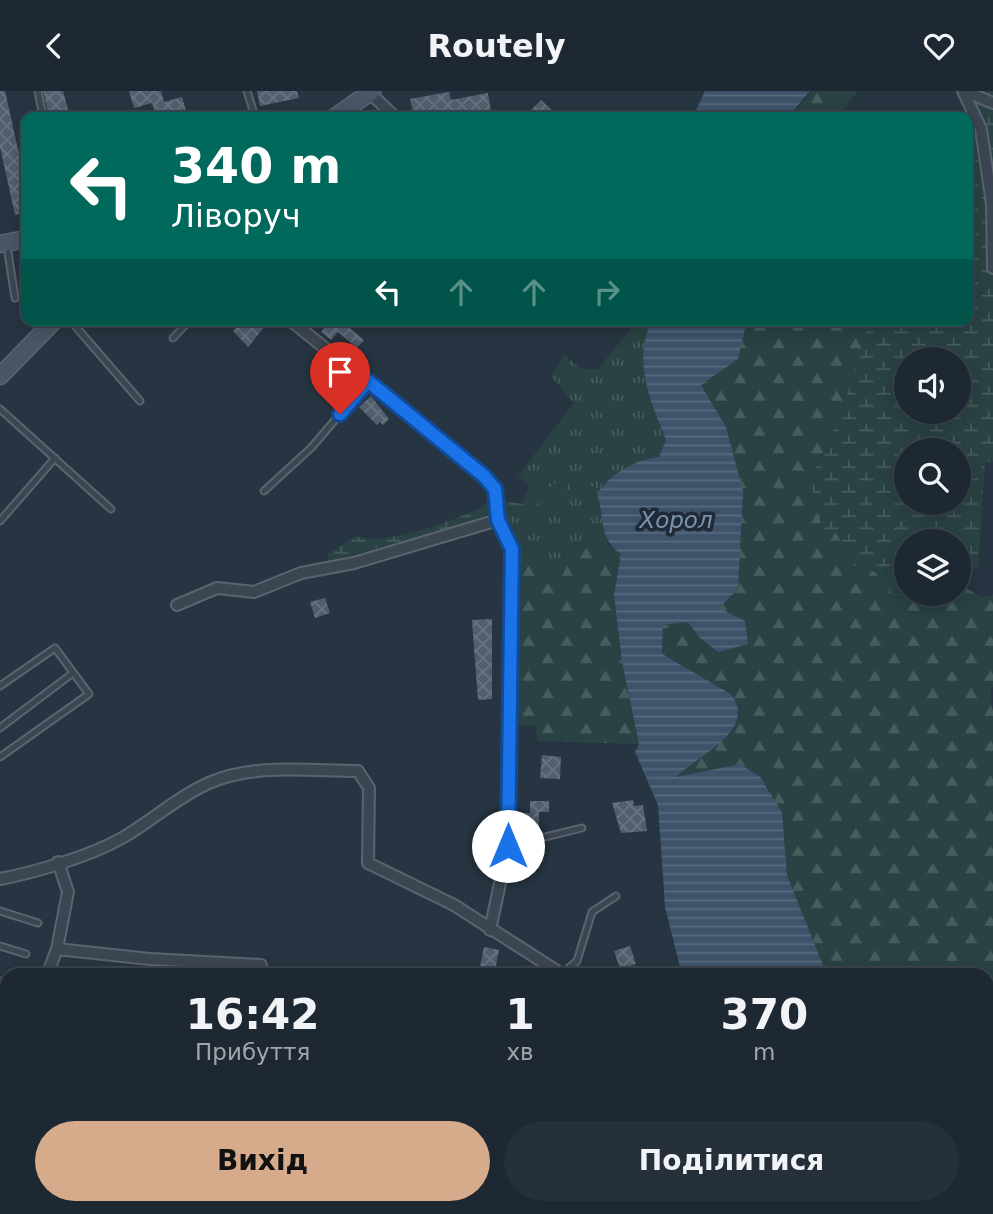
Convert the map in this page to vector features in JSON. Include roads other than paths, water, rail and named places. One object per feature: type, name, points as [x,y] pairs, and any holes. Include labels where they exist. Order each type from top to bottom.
[{"type":"street","points":[[964,91],[993,103]]},
{"type":"street","points":[[964,91],[981,129],[992,204],[993,268]]},
{"type":"street","points":[[342,112],[371,92],[391,112]]},
{"type":"street","points":[[2,243],[21,240]]},
{"type":"street","points":[[0,376],[49,326]]},
{"type":"street","points":[[298,326],[484,476],[495,489],[498,520],[512,549],[508,846],[490,930]]},
{"type":"street","points":[[177,605],[217,588],[254,591],[301,573],[354,563],[498,520]]},
{"type":"street","points":[[0,879],[58,862],[120,839],[210,782],[260,771],[358,771],[369,788],[369,863],[454,905],[548,968]]},
{"type":"street","points":[[50,968],[57,949],[68,892],[58,862]]},
{"type":"street","points":[[57,949],[150,960],[261,965],[260,968]]},
{"type":"lane","points":[[38,91],[42,112]]},
{"type":"lane","points":[[247,91],[253,112]]},
{"type":"lane","points":[[2,243],[15,298]]},
{"type":"lane","points":[[75,326],[140,401]]},
{"type":"lane","points":[[173,338],[184,326]]},
{"type":"lane","points":[[264,491],[312,447],[368,381]]},
{"type":"lane","points":[[0,409],[111,509]]},
{"type":"lane","points":[[0,521],[55,458]]},
{"type":"lane","points":[[0,687],[55,648],[89,694],[0,757]]},
{"type":"lane","points":[[0,728],[73,673]]},
{"type":"lane","points":[[508,846],[582,828]]},
{"type":"lane","points":[[569,968],[577,961],[592,912],[616,896]]},
{"type":"lane","points":[[0,911],[38,923]]},
{"type":"lane","points":[[0,946],[26,954]]},
{"type":"water","points":[[705,91],[810,91],[792,112],[695,112]]},
{"type":"water","name":"Хорол","points":[[650,326],[746,326],[738,359],[701,385],[726,427],[743,491],[738,589],[719,608],[745,621],[748,644],[718,652],[700,638],[688,622],[663,625],[662,654],[729,693],[737,706],[738,718],[723,740],[676,777],[740,764],[760,777],[782,812],[787,875],[824,968],[680,968],[665,907],[658,805],[635,752],[639,744],[622,662],[614,595],[621,554],[605,534],[597,494],[609,480],[624,469],[659,457],[666,440],[649,396],[643,366]]}]
